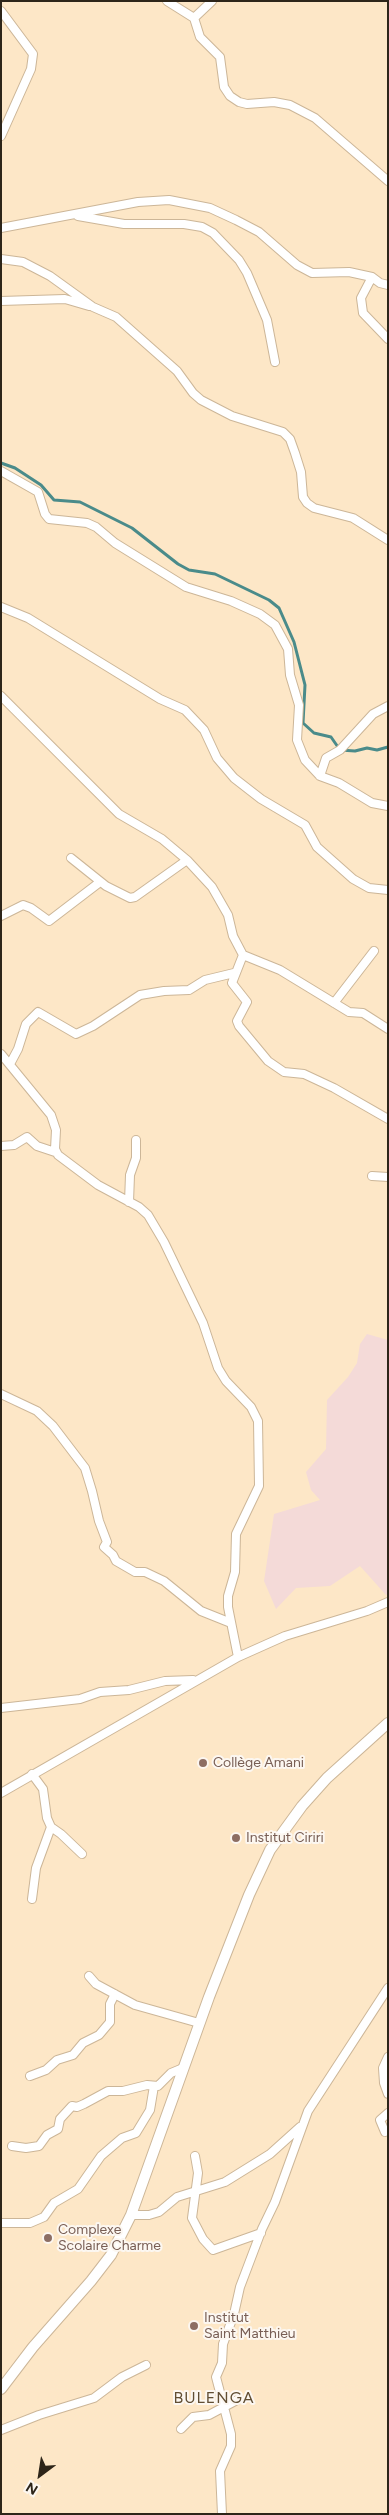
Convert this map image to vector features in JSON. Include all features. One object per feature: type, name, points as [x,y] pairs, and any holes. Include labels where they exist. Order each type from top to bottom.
[{"type":"street","points":[[167,1],[194,18],[200,37],[220,57],[224,87],[230,96],[239,102],[247,104],[274,102],[290,105],[315,118],[388,181]]},
{"type":"street","points":[[194,18],[212,1]]},
{"type":"street","points":[[1,11],[33,54],[31,69],[1,136]]},
{"type":"street","points":[[1,228],[138,202],[161,200],[210,208],[259,232],[297,265],[312,273],[349,272],[372,277],[380,283],[388,284]]},
{"type":"street","points":[[71,215],[124,224],[184,224],[202,227],[213,233],[239,260],[247,274],[268,320],[275,362]]},
{"type":"street","points":[[1,260],[23,262],[58,282],[93,308],[126,325],[177,371],[201,400],[232,416],[283,432],[290,440],[295,453],[301,472],[303,497],[307,503],[314,508],[353,518],[388,540]]},
{"type":"street","points":[[372,277],[362,298],[363,313],[388,339]]},
{"type":"street","points":[[1,301],[64,300],[93,308]]},
{"type":"street","points":[[1,471],[38,492],[45,514],[50,518],[87,523],[96,527],[115,543],[186,587],[231,601],[260,614],[275,625],[288,649],[290,675],[299,705],[297,740],[305,760],[320,776],[339,783],[372,803],[388,806]]},
{"type":"street","points":[[1,607],[28,618],[160,699],[185,710],[204,730],[217,758],[234,778],[261,800],[305,825],[317,847],[353,879],[369,888],[388,890]]},
{"type":"street","points":[[1,696],[119,814],[162,838],[187,860],[212,887],[221,902],[243,955],[241,964],[234,973],[232,983],[247,1002],[237,1021],[268,1061],[284,1072],[304,1074],[334,1088],[388,1119]]},
{"type":"street","points":[[320,776],[326,758],[340,750],[373,714],[388,706]]},
{"type":"street","points":[[71,858],[100,882],[124,896],[135,897],[187,860]]},
{"type":"street","points":[[1,916],[23,906],[31,908],[49,921],[100,882]]},
{"type":"street","points":[[334,1003],[374,952]]},
{"type":"street","points":[[243,955],[280,970],[349,1012],[363,1013],[388,1028]]},
{"type":"street","points":[[10,1064],[18,1049],[26,1024],[38,1012],[76,1034],[93,1026],[140,995],[164,991],[189,990],[205,980],[234,973]]},
{"type":"street","points":[[1,1054],[51,1115],[56,1130],[55,1152]]},
{"type":"street","points":[[1,1146],[14,1145],[27,1137],[37,1146],[55,1152],[66,1164],[139,1207],[155,1226],[203,1323],[218,1368],[226,1381],[251,1407],[258,1421],[259,1486],[236,1534],[235,1572],[228,1596],[238,1657]]},
{"type":"street","points":[[129,1202],[130,1175],[136,1158],[136,1140]]},
{"type":"street","points":[[372,1176],[388,1177]]},
{"type":"street","points":[[1,1394],[37,1411],[53,1426],[85,1468],[98,1521],[107,1542],[104,1547],[113,1554],[116,1561],[135,1572],[145,1572],[164,1581],[201,1611],[231,1623]]},
{"type":"street","points":[[1,1792],[238,1657],[285,1636],[367,1611],[388,1602]]},
{"type":"street","points":[[1,1708],[80,1698],[100,1692],[129,1690],[165,1681],[197,1679]]},
{"type":"street","points":[[1,2389],[33,2347],[92,2281],[111,2255],[131,2216],[233,1933],[270,1850],[302,1806],[327,1778],[388,1723]]},
{"type":"street","points":[[32,1774],[42,1789],[47,1818],[51,1827],[82,1854]]},
{"type":"street","points":[[32,1899],[36,1868],[51,1827]]},
{"type":"street","points":[[89,1976],[96,1984],[134,2005],[199,2023]]},
{"type":"street","points":[[222,2514],[220,2471],[232,2446],[231,2434],[216,2377],[222,2363],[223,2344],[234,2314],[240,2286],[275,2202],[302,2125],[316,2096],[352,2046],[359,2030],[388,1988]]},
{"type":"street","points":[[30,2076],[46,2070],[57,2060],[73,2055],[83,2043],[99,2035],[110,2022],[110,2004],[114,1994]]},
{"type":"street","points":[[388,2057],[383,2068],[384,2083],[388,2094]]},
{"type":"street","points":[[12,2146],[26,2148],[39,2146],[47,2135],[58,2129],[60,2119],[72,2106],[77,2107],[108,2091],[123,2091],[147,2085],[158,2086],[170,2073],[183,2068]]},
{"type":"street","points":[[1,2223],[30,2223],[37,2220],[49,2212],[54,2203],[78,2190],[101,2156],[122,2138],[136,2132],[150,2110],[154,2086]]},
{"type":"street","points":[[385,2132],[380,2120],[388,2113]]},
{"type":"street","points":[[131,2216],[154,2214],[177,2198],[225,2182],[277,2148],[302,2125]]},
{"type":"street","points":[[194,2156],[198,2173],[197,2192],[192,2218],[198,2232],[213,2250],[261,2232]]},
{"type":"street","points":[[1,2430],[39,2414],[94,2398],[122,2377],[146,2365]]},
{"type":"street","points":[[181,2429],[193,2417],[210,2414],[237,2400]]},
{"type":"shaded area","points":[[367,1334],[388,1340],[388,1594],[386,1595],[360,1566],[330,1586],[296,1588],[276,1609],[264,1581],[274,1514],[320,1500],[311,1490],[306,1472],[326,1449],[327,1400],[348,1377],[357,1363],[360,1344]]},
{"type":"waterway","points":[[1,463],[15,468],[41,485],[54,500],[80,502],[132,528],[178,564],[189,570],[215,574],[269,600],[279,608],[294,642],[305,685],[303,723],[314,733],[331,737],[340,750],[355,751],[367,748],[377,750],[388,747]]},
{"type":"place","name":"Collège Amani","points":[[203,1763]]},
{"type":"place","name":"Institut Ciriri","points":[[236,1838]]},
{"type":"place","name":"Complexe Scolaire Charme","points":[[48,2238]]},
{"type":"place","name":"Institut Saint Matthieu","points":[[194,2326]]},
{"type":"district","name":"BULENGA","points":[[214,2398]]}]
